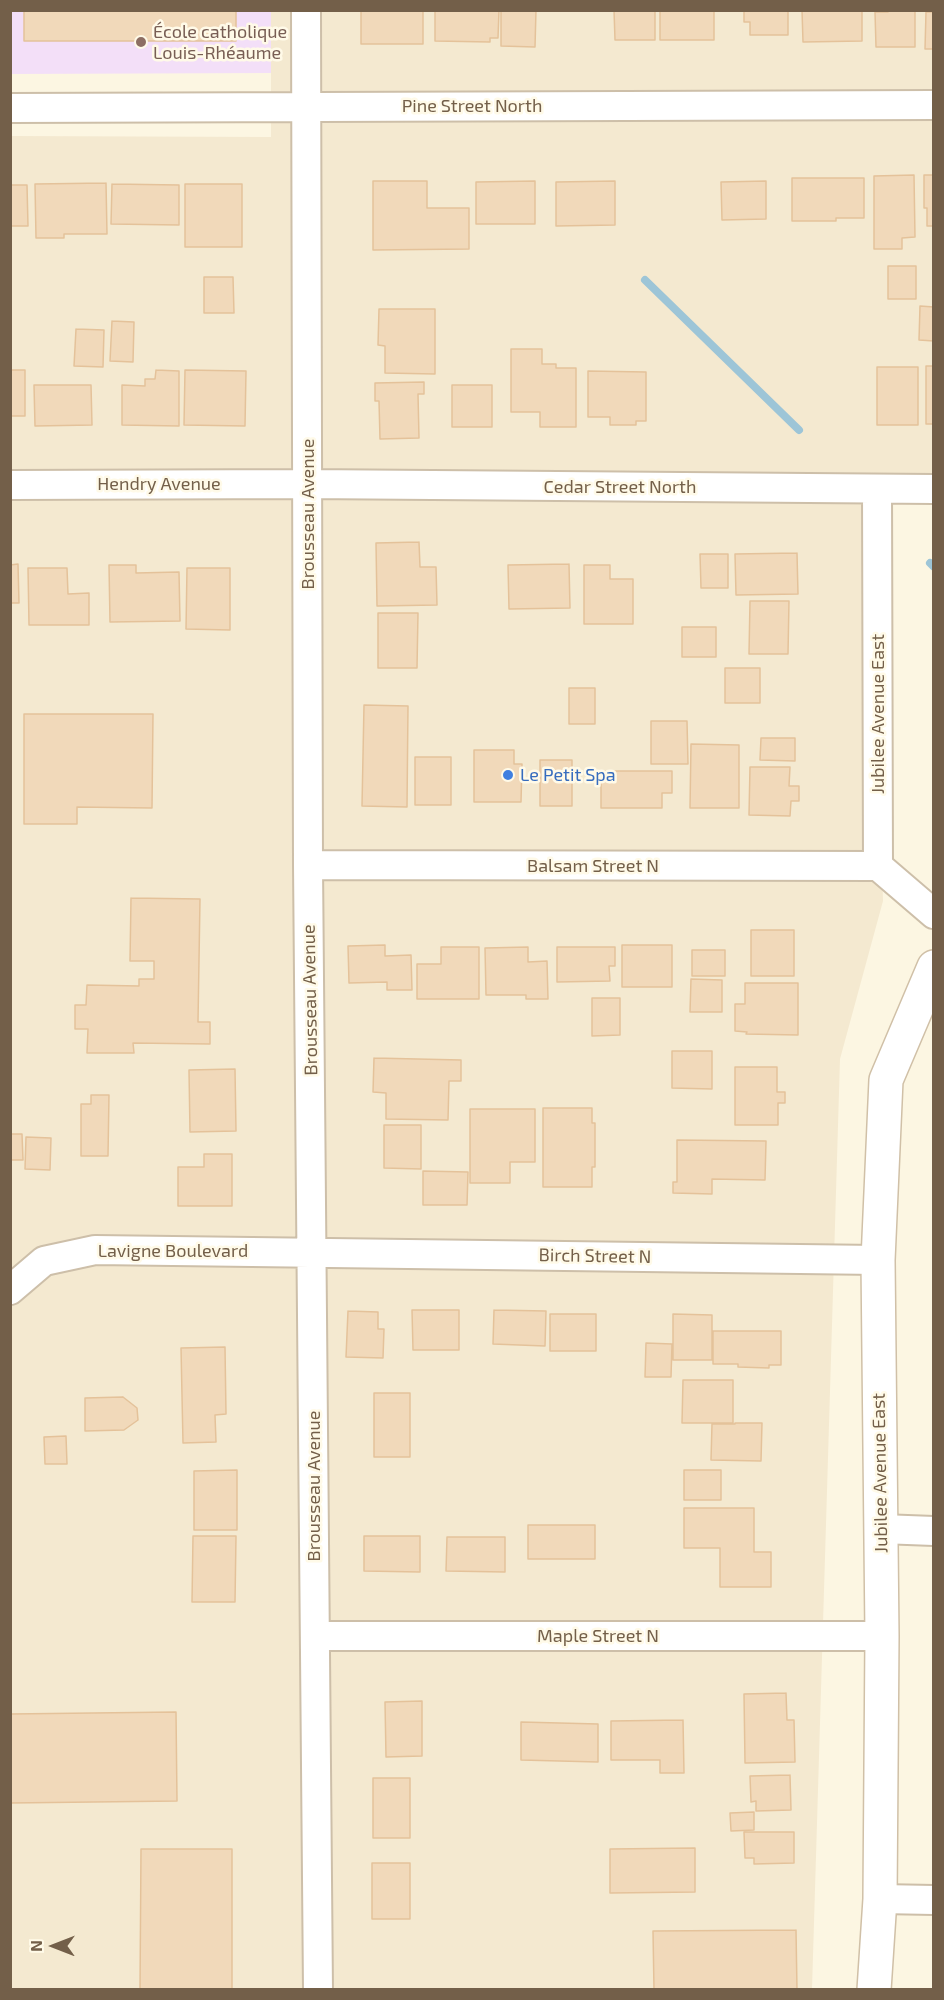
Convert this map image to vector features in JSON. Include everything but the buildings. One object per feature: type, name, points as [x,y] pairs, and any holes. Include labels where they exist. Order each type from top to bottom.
[{"type":"main road","name":"Jubilee Avenue East","points":[[874,1989],[880,1899],[882,1636],[878,1260],[886,1080],[933,967]]},
{"type":"street","name":"Brousseau Avenue","points":[[306,10],[308,865],[318,1989]]},
{"type":"street","name":"Pine Street North","points":[[10,108],[933,105]]},
{"type":"street","name":"Hendry Avenue","points":[[10,485],[308,484]]},
{"type":"street","name":"Cedar Street North","points":[[308,484],[933,489]]},
{"type":"street","name":"Jubilee Avenue East","points":[[877,489],[878,866]]},
{"type":"street","name":"Balsam Street N","points":[[308,865],[878,866]]},
{"type":"street","points":[[878,866],[933,914]]},
{"type":"street","name":"Lavigne Boulevard","points":[[10,1290],[44,1260],[95,1250],[312,1252]]},
{"type":"street","name":"Birch Street N","points":[[312,1252],[878,1260]]},
{"type":"street","points":[[881,1530],[933,1530]]},
{"type":"street","name":"Maple Street N","points":[[315,1636],[882,1636]]},
{"type":"street","points":[[880,1899],[933,1900]]},
{"type":"shaded area","name":"École catholique Louis-Rhéaume","points":[[10,11],[271,11],[271,73],[11,74]]},
{"type":"shaded area","points":[[271,11],[933,11],[933,473],[871,473],[883,901],[840,1059],[812,1989],[11,1990],[11,136],[271,137]]},
{"type":"waterway","points":[[645,280],[799,430]]},
{"type":"waterway","points":[[930,563],[934,567]]},
{"type":"place","name":"École catholique Louis-Rhéaume","points":[[141,42]]},
{"type":"place","name":"Le Petit Spa","points":[[508,775]]}]
